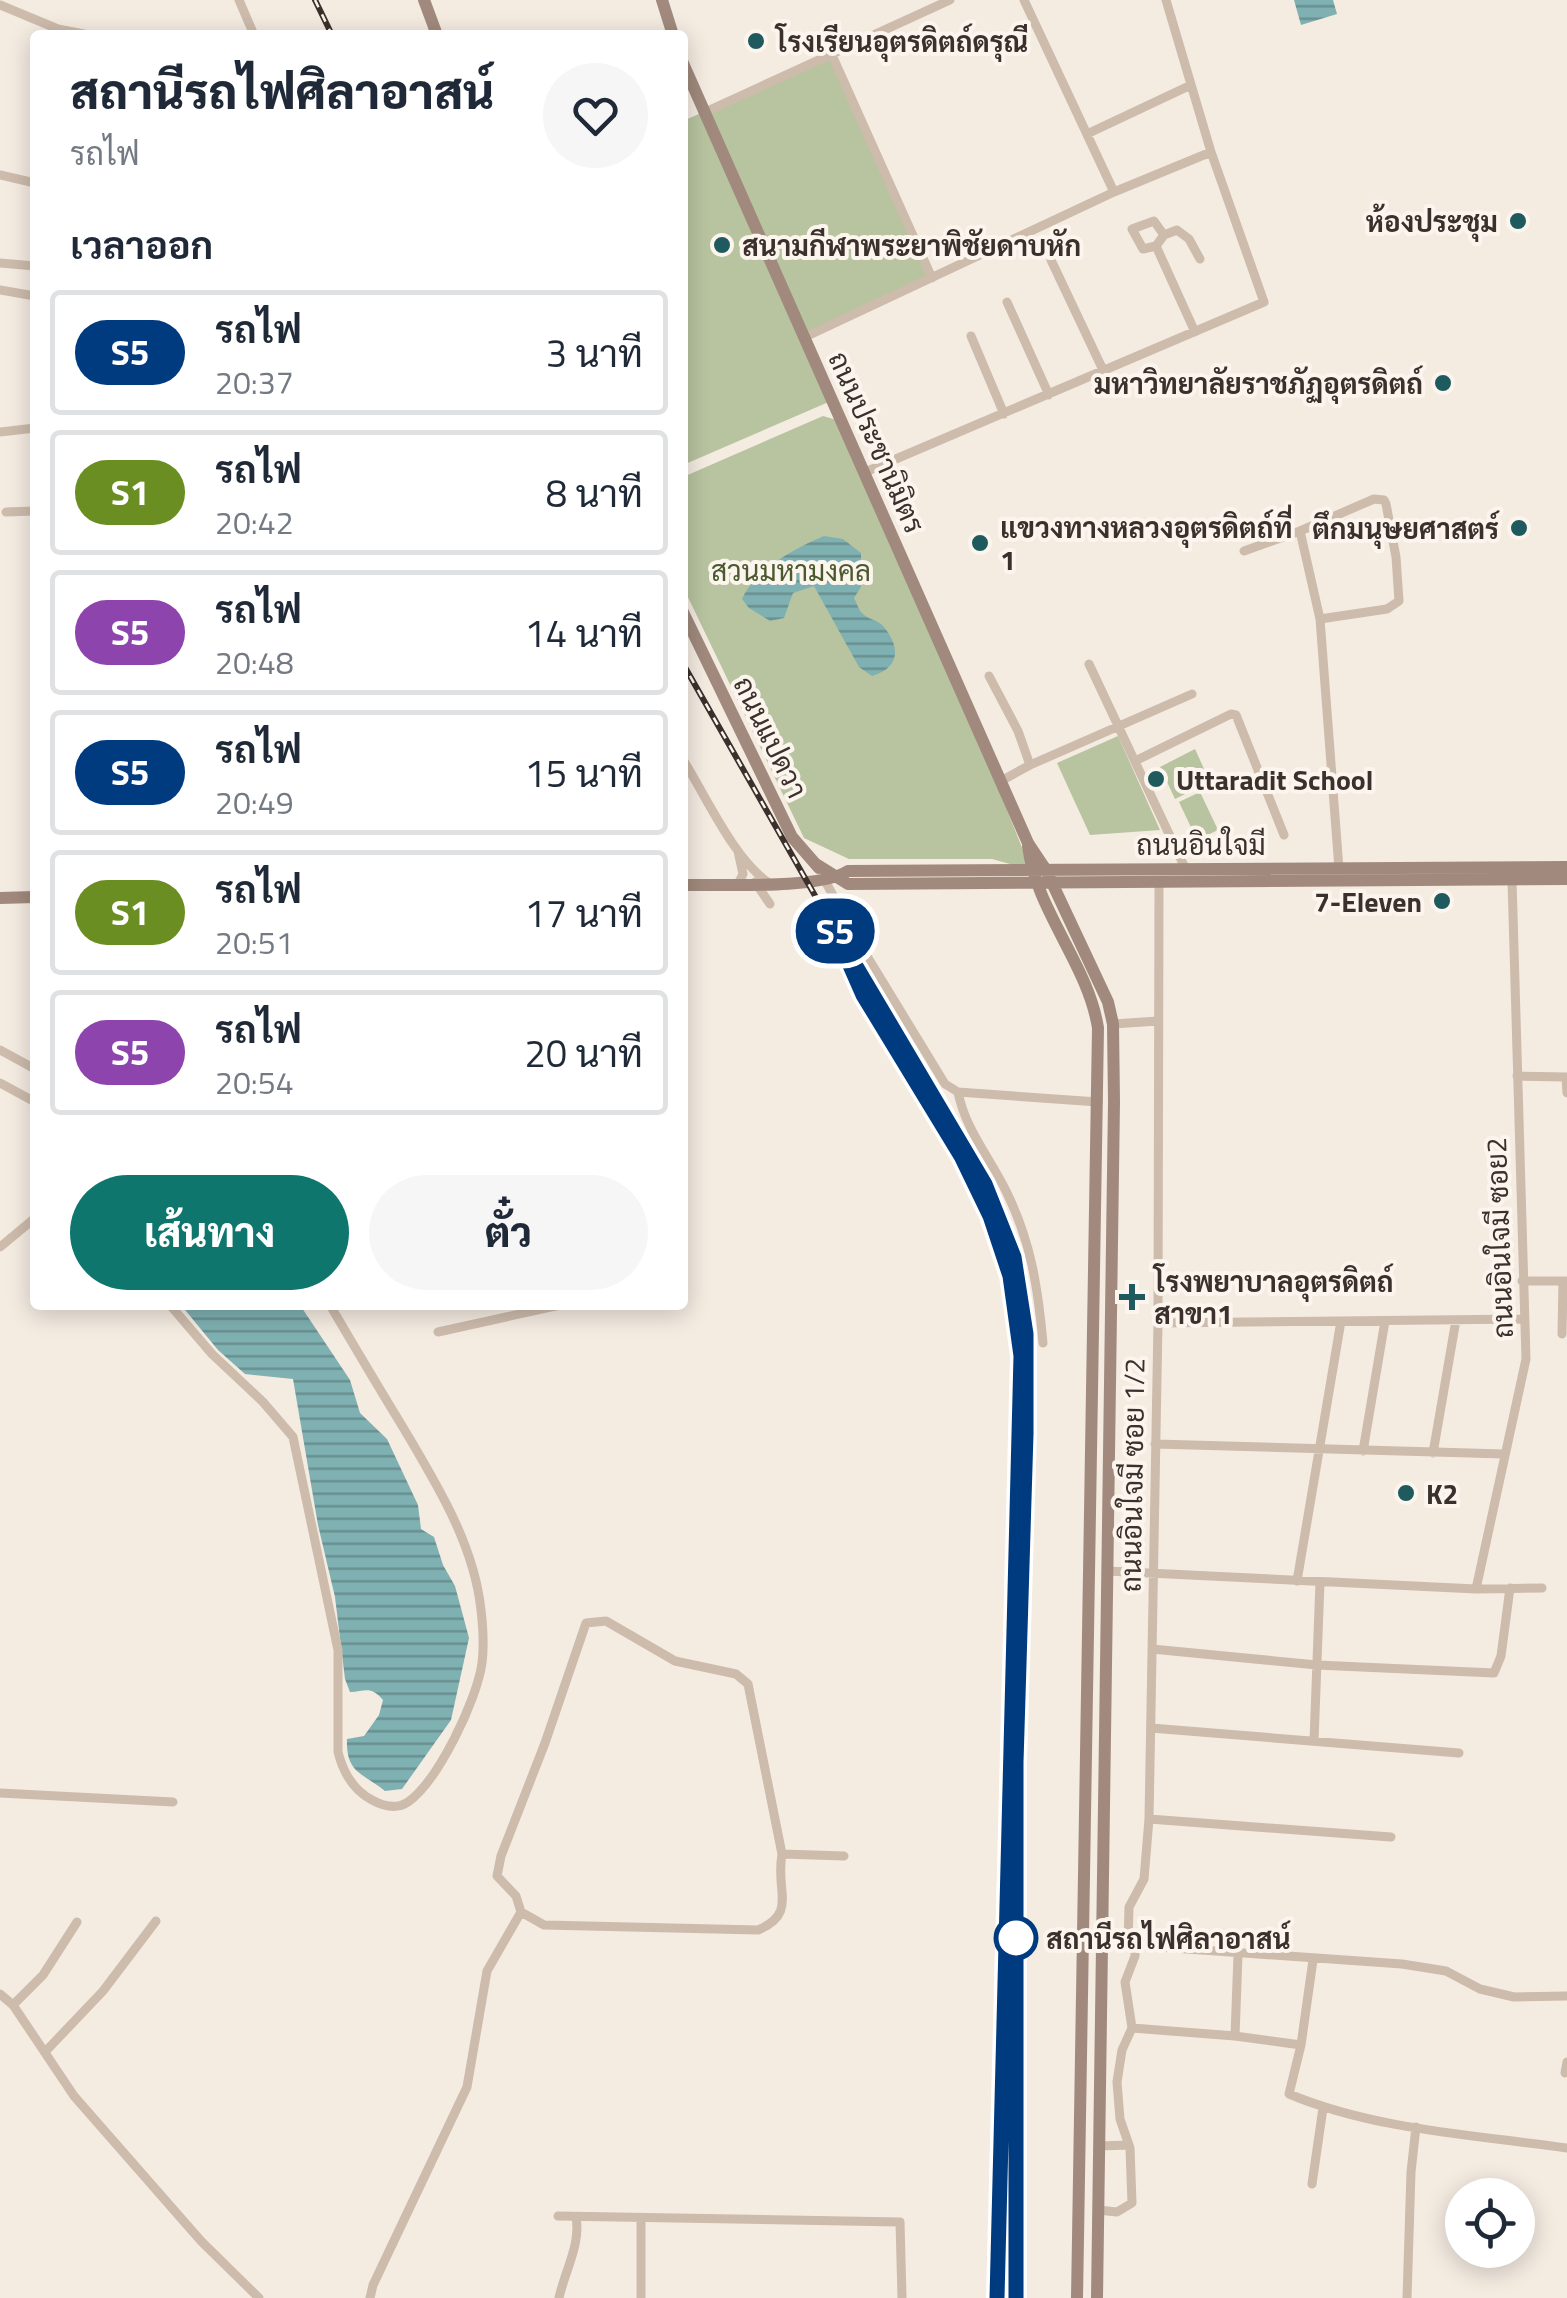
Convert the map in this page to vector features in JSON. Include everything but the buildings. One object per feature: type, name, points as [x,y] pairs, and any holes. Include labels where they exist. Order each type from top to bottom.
[{"type":"main road","points":[[424,0],[434,30]]},
{"type":"main road","points":[[662,0],[671,30]]},
{"type":"main road","name":"ถนนประชานิมิตร","points":[[688,77],[1028,844],[1049,876],[1108,1002],[1113,1024]]},
{"type":"main road","name":"ถนนแปดวา","points":[[688,622],[792,837],[813,861]]},
{"type":"main road","name":"ถนนประชานิมิตร","points":[[1028,844],[1034,877],[1096,1017],[1098,1102],[1077,2298]]},
{"type":"main road","points":[[813,861],[831,878]]},
{"type":"main road","points":[[806,881],[812,873],[813,861]]},
{"type":"main road","name":"ถนนอินใจมี","points":[[1512,874],[1567,866]]},
{"type":"main road","name":"ถนนอินใจมี","points":[[688,885],[806,881],[848,871],[1034,877],[1512,874],[1567,879]]},
{"type":"main road","name":"ถนนอินใจมี","points":[[1049,876],[1159,882],[1186,876]]},
{"type":"main road","points":[[0,898],[30,897]]},
{"type":"main road","points":[[1096,2298],[1113,1024]]},
{"type":"main road","points":[[1085,1822],[1104,1822]]},
{"type":"street","points":[[240,0],[252,30]]},
{"type":"street","points":[[702,113],[950,0]]},
{"type":"street","points":[[1024,0],[1114,192]]},
{"type":"street","points":[[863,473],[1264,302],[1211,152],[1166,0]]},
{"type":"street","points":[[0,5],[63,30]]},
{"type":"street","points":[[832,54],[932,278]]},
{"type":"street","points":[[1087,134],[1191,85]]},
{"type":"street","points":[[803,338],[1114,192],[1211,152]]},
{"type":"street","points":[[0,175],[30,182]]},
{"type":"street","points":[[1164,234],[1154,221],[1132,229],[1142,249],[1156,246],[1164,234],[1178,230],[1200,258]]},
{"type":"street","points":[[1156,246],[1196,332]]},
{"type":"street","points":[[1051,260],[1104,372]]},
{"type":"street","points":[[0,263],[30,266]]},
{"type":"street","points":[[0,290],[30,295]]},
{"type":"street","points":[[1007,302],[1049,396]]},
{"type":"street","points":[[971,336],[1004,414]]},
{"type":"street","points":[[0,432],[30,429]]},
{"type":"street","points":[[1244,551],[1374,498],[1384,500],[1396,557],[1399,601],[1387,609],[1320,620]]},
{"type":"street","points":[[6,512],[30,510]]},
{"type":"street","points":[[1300,531],[1320,620],[1339,875]]},
{"type":"street","points":[[1089,664],[1186,876]]},
{"type":"street","points":[[989,676],[1030,765]]},
{"type":"street","points":[[1001,781],[1192,694]]},
{"type":"street","points":[[1135,761],[1221,718],[1236,715],[1284,835]]},
{"type":"street","points":[[688,768],[763,883],[770,904]]},
{"type":"street","points":[[738,848],[743,874],[738,884]]},
{"type":"street","name":"ถนนอินใจมี ซอย2","points":[[1476,1588],[1526,1359],[1512,874]]},
{"type":"street","points":[[831,878],[945,1084],[958,1092],[1098,1102]]},
{"type":"street","name":"ถนนอินใจมี ซอย 1/2","points":[[1125,1982],[1135,1956],[1128,1907],[1144,1878],[1150,1818],[1158,1323],[1159,882]]},
{"type":"street","points":[[1113,1024],[1158,1022]]},
{"type":"street","points":[[0,1050],[30,1067]]},
{"type":"street","points":[[1517,1076],[1566,1077],[1567,1093]]},
{"type":"street","points":[[0,1082],[30,1099]]},
{"type":"street","points":[[958,1092],[962,1112],[1006,1191],[1030,1246],[1043,1343]]},
{"type":"street","points":[[0,1247],[30,1222]]},
{"type":"street","points":[[1522,1282],[1565,1282],[1562,1334]]},
{"type":"street","points":[[174,1310],[293,1437],[338,1650],[341,1767],[348,1780],[368,1798],[389,1808],[406,1804],[420,1789],[460,1731],[472,1706],[482,1663],[482,1613],[478,1588],[443,1495],[333,1310]]},
{"type":"street","points":[[438,1332],[537,1310]]},
{"type":"street","points":[[1158,1323],[1523,1318]]},
{"type":"street","points":[[1433,1453],[1456,1320]]},
{"type":"street","points":[[1363,1451],[1384,1321]]},
{"type":"street","points":[[1297,1581],[1341,1322]]},
{"type":"street","points":[[1155,1444],[1504,1454]]},
{"type":"street","points":[[1107,1571],[1542,1588]]},
{"type":"street","points":[[1314,1740],[1320,1582]]},
{"type":"street","points":[[1152,1650],[1317,1665],[1494,1674],[1501,1656],[1510,1588]]},
{"type":"street","points":[[606,1621],[674,1661],[736,1674],[748,1684],[782,1854],[778,1874],[783,1911],[776,1922],[758,1930],[544,1925],[521,1912],[516,1896],[497,1876],[500,1856],[545,1743],[586,1623],[606,1621]]},
{"type":"street","points":[[1151,1728],[1460,1753]]},
{"type":"street","points":[[0,1793],[173,1802]]},
{"type":"street","points":[[1150,1818],[1392,1837]]},
{"type":"street","points":[[782,1854],[844,1856]]},
{"type":"street","points":[[370,2298],[461,2102],[486,1971],[521,1912]]},
{"type":"street","points":[[45,2052],[103,1991],[156,1921]]},
{"type":"street","points":[[13,2005],[43,1975],[77,1922]]},
{"type":"street","points":[[1102,1943],[1402,1964],[1446,1971],[1480,1989],[1514,1996],[1567,1996]]},
{"type":"street","points":[[1235,2036],[1238,1954]]},
{"type":"street","points":[[1313,1960],[1301,2045],[1289,2094],[1323,2108],[1416,2127],[1567,2148]]},
{"type":"street","points":[[1098,2210],[1117,2212],[1132,2203],[1130,2145],[1120,2118],[1117,2082],[1132,2028],[1125,1982],[1101,1981]]},
{"type":"street","points":[[0,1994],[13,2005],[74,2096],[202,2241],[259,2298]]},
{"type":"street","points":[[1132,2028],[1301,2045]]},
{"type":"street","points":[[1100,2054],[1122,2054]]},
{"type":"street","points":[[1565,2074],[1567,2062]]},
{"type":"street","points":[[1312,2184],[1323,2108]]},
{"type":"street","points":[[1408,2298],[1416,2127]]},
{"type":"street","points":[[1099,2146],[1130,2145]]},
{"type":"street","points":[[558,2216],[900,2222],[902,2298]]},
{"type":"street","points":[[559,2298],[568,2261],[580,2238],[576,2217]]},
{"type":"street","points":[[641,2218],[641,2298]]},
{"type":"green space","points":[[832,55],[932,278],[803,338],[831,401],[688,463],[688,119]]},
{"type":"green space","name":"สวนมหามงคล","points":[[823,416],[840,421],[945,655],[1031,870],[992,859],[849,859],[804,838],[688,597],[688,475]]},
{"type":"green space","points":[[1118,736],[1160,830],[1090,835],[1057,763]]},
{"type":"green space","points":[[1195,749],[1210,782],[1175,799],[1160,767]]},
{"type":"green space","points":[[1200,792],[1218,830],[1197,840],[1179,802]]},
{"type":"water","points":[[1294,0],[1333,0],[1337,14],[1301,25]]},
{"type":"water","points":[[824,536],[843,539],[861,553],[861,587],[854,598],[862,613],[881,624],[893,642],[893,662],[872,676],[859,667],[814,586],[793,593],[784,618],[770,621],[742,599],[766,569]]},
{"type":"water","points":[[185,1310],[303,1310],[350,1380],[360,1413],[387,1439],[418,1505],[421,1529],[434,1537],[455,1586],[469,1638],[451,1720],[402,1789],[385,1791],[357,1771],[349,1759],[347,1739],[364,1736],[379,1715],[383,1700],[371,1691],[350,1692],[345,1679],[335,1597],[318,1525],[293,1379],[245,1374],[218,1350]]},
{"type":"railway","points":[[315,0],[330,30]]},
{"type":"railway","points":[[688,673],[985,1184],[1005,1228],[1019,1282],[1027,1382],[1016,1762],[1016,2298]]},
{"type":"railway","points":[[997,2298],[1003,2098]]},
{"type":"train","name":"S5","points":[[997,2298],[1021,1356],[1017,1307],[1000,1242],[961,1156],[863,995],[834,929],[985,1184],[1005,1228],[1024,1307],[1026,1434],[1016,1762],[1016,2298]]},
{"type":"place","name":"โรงเรียนอุตรดิตถ์ดรุณี","points":[[756,41]]},
{"type":"place","name":"ห้องประชุม","points":[[1518,221]]},
{"type":"place","name":"สนามกีฬาพระยาพิชัยดาบหัก","points":[[722,245]]},
{"type":"place","name":"มหาวิทยาลัยราชภัฏอุตรดิตถ์","points":[[1443,383]]},
{"type":"place","name":"ตึกมนุษยศาสตร์","points":[[1519,528]]},
{"type":"place","name":"แขวงทางหลวงอุตรดิตถ์ที่ 1","points":[[980,543]]},
{"type":"place","name":"Uttaradit School","points":[[1156,779]]},
{"type":"place","name":"7-Eleven","points":[[1442,901]]},
{"type":"place","name":"โรงพยาบาลอุตรดิตถ์ สาขา1","points":[[1132,1297]]},
{"type":"place","name":"K2","points":[[1406,1493]]},
{"type":"place","name":"สถานีรถไฟศิลาอาสน์","points":[[1016,1938]]}]
